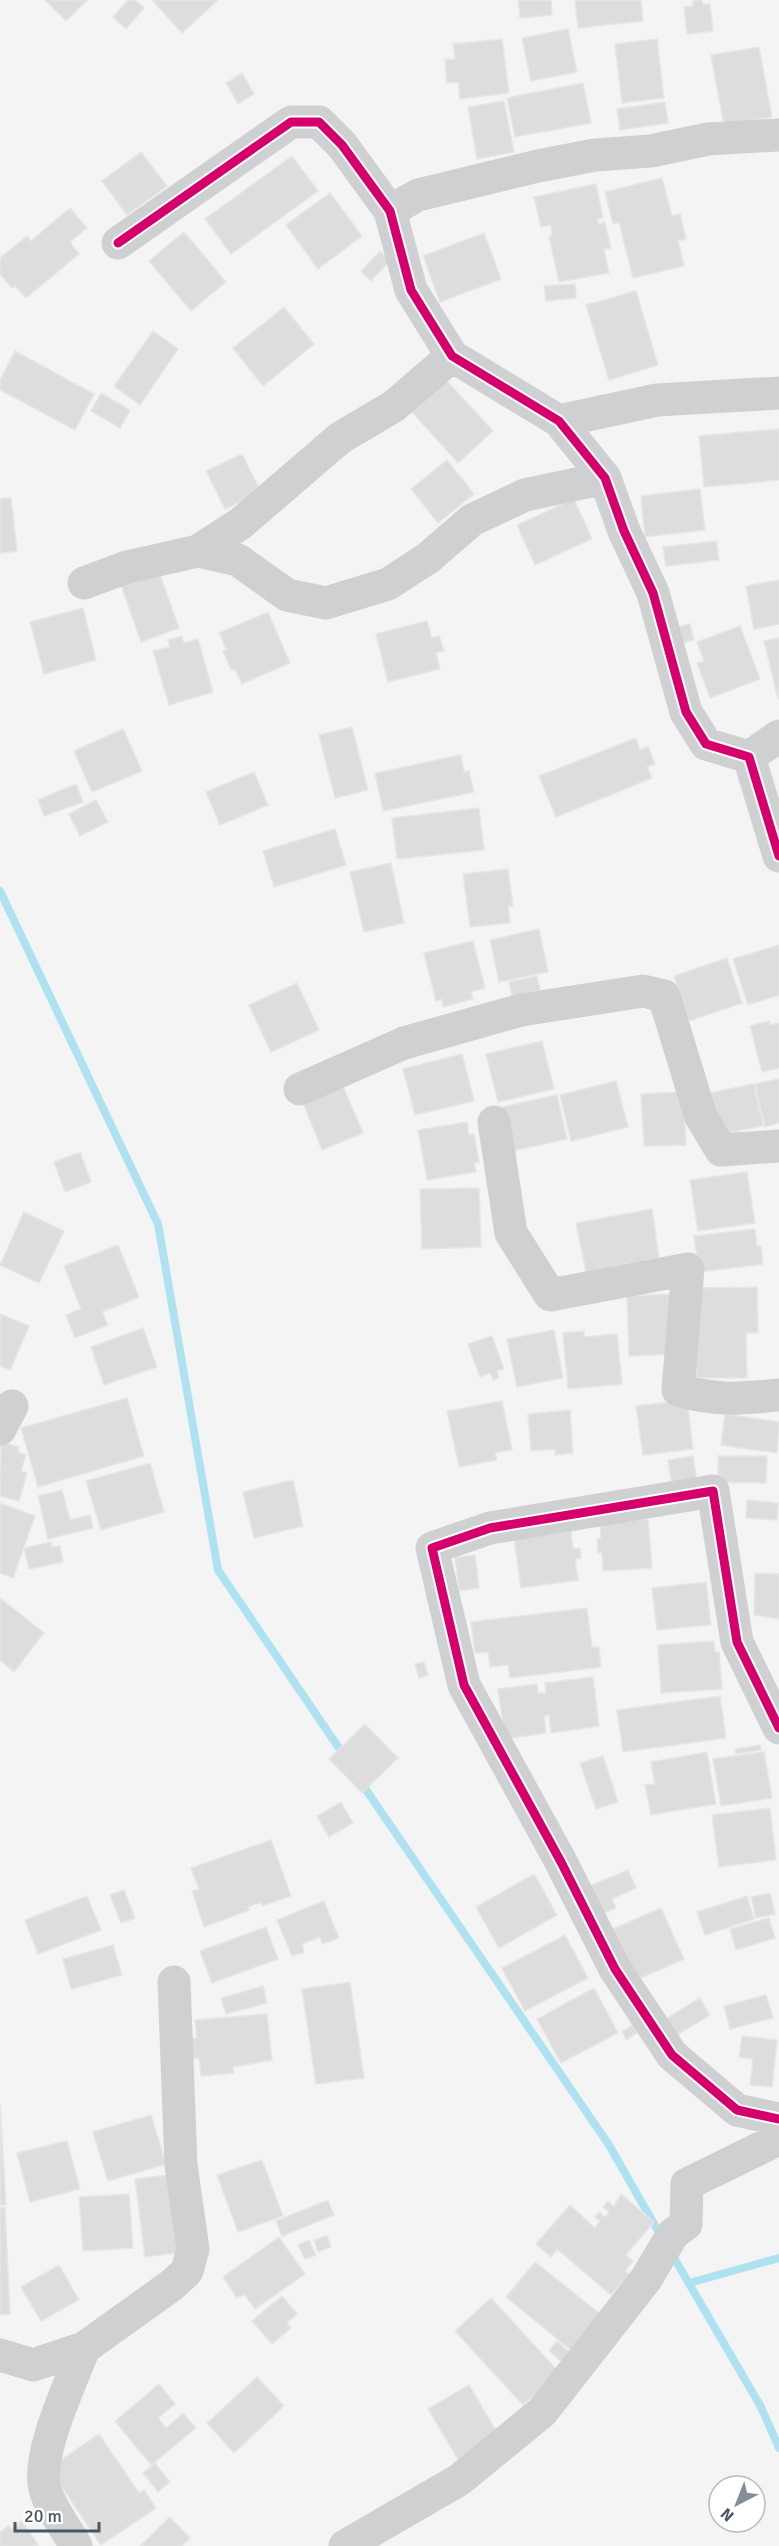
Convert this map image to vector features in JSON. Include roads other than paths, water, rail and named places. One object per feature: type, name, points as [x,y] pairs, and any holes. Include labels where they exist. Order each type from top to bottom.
[{"type":"street","points":[[118,243],[291,122],[319,122],[342,145],[390,211],[411,290],[452,356],[559,421],[605,478],[624,531],[653,593],[686,712],[706,744],[749,757]]},
{"type":"street","points":[[390,211],[418,195],[538,166],[596,155],[651,152],[708,139],[779,135]]},
{"type":"street","points":[[84,582],[127,567],[198,551],[240,524],[340,438],[394,406],[452,356]]},
{"type":"street","points":[[559,421],[657,400],[779,393]]},
{"type":"street","points":[[198,551],[238,560],[287,595],[326,603],[388,584],[428,558],[472,520],[525,495],[605,478]]},
{"type":"street","points":[[749,757],[779,736]]},
{"type":"street","points":[[749,757],[779,856]]},
{"type":"street","points":[[300,1089],[404,1043],[521,1010],[643,991],[664,996],[701,1117],[721,1150],[779,1146]]},
{"type":"street","points":[[494,1122],[511,1233],[550,1295],[688,1269],[678,1390],[710,1399],[738,1400],[779,1395]]},
{"type":"street","points":[[779,1728],[737,1642],[712,1491],[490,1528],[432,1548],[464,1685],[561,1862],[615,1970],[672,2055],[737,2110],[779,2119]]},
{"type":"street","points":[[0,2355],[33,2365],[84,2348],[172,2285],[187,2271],[193,2249],[181,2164],[174,1982]]},
{"type":"street","points":[[345,2546],[459,2480],[542,2412],[646,2279],[673,2234],[686,2224],[687,2184],[779,2139]]},
{"type":"street","points":[[76,2546],[45,2491],[42,2469],[84,2348]]},
{"type":"street","points":[[33,2365],[62,2409]]},
{"type":"waterway","points":[[0,891],[158,1224],[218,1570],[345,1757]]},
{"type":"waterway","points":[[360,1781],[609,2145],[662,2238]]},
{"type":"waterway","points":[[670,2251],[761,2407],[779,2448]]},
{"type":"waterway","points":[[689,2283],[779,2258]]}]
